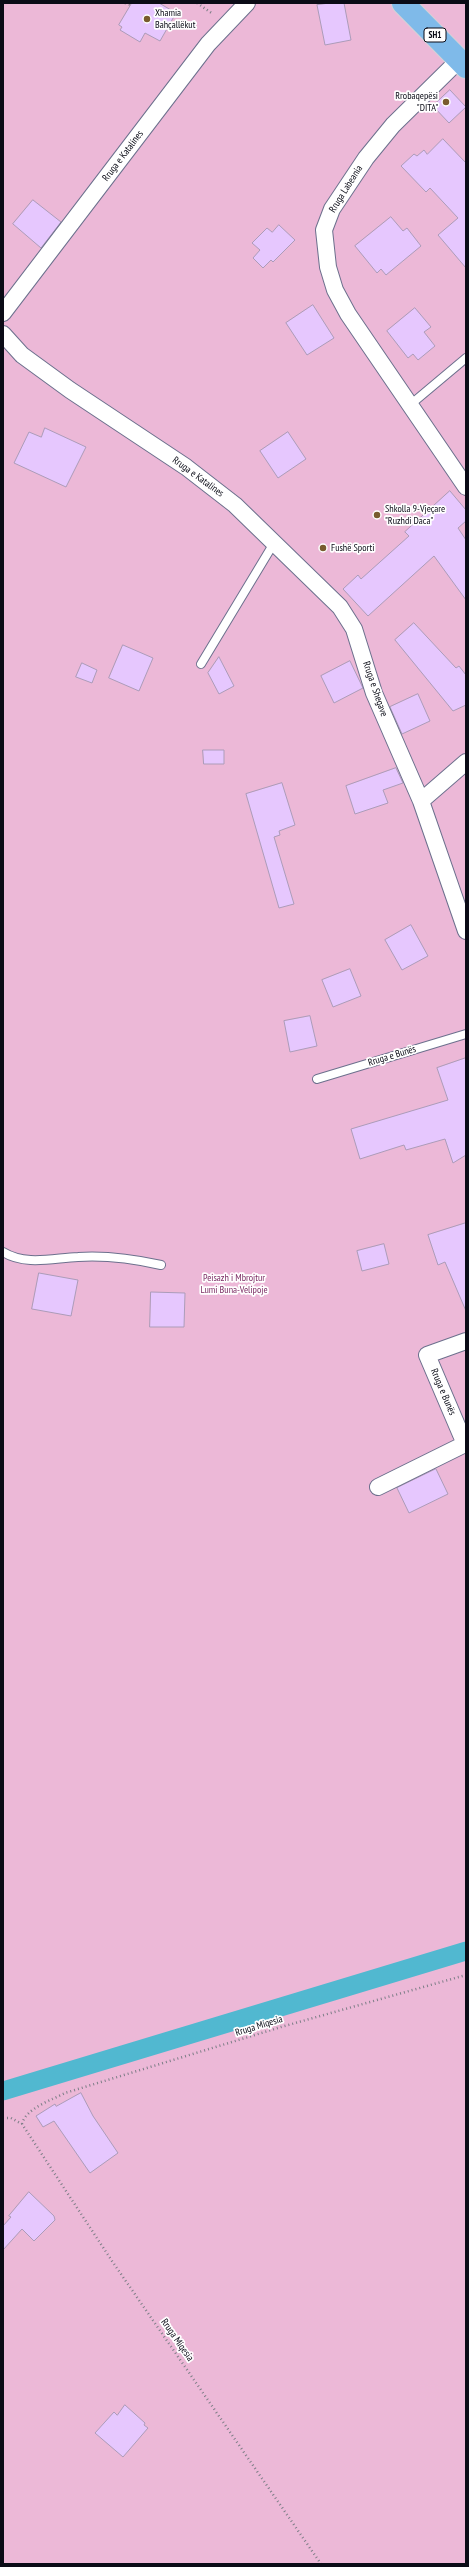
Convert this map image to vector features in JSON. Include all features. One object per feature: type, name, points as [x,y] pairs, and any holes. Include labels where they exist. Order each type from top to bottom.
[{"type":"main road","name":"SH1","points":[[403,3],[462,64]]},
{"type":"street","name":"Rruga e Katalines","points":[[3,313],[208,44],[247,3]]},
{"type":"street","name":"Rruga Labeania","points":[[462,64],[393,125],[366,158],[332,209],[324,230],[328,267],[335,290],[348,314],[466,487]]},
{"type":"street","name":"Rruga e Katalines","points":[[3,334],[22,355],[70,390],[186,467],[223,496],[274,543]]},
{"type":"street","name":"Rruga e Shegave","points":[[274,543],[340,607],[354,629],[374,693],[421,801]]},
{"type":"street","points":[[466,762],[421,801],[466,931]]},
{"type":"street","name":"Rruga e Bunës","points":[[378,1487],[465,1444],[427,1356],[466,1341]]},
{"type":"lane","points":[[410,405],[466,358]]},
{"type":"lane","points":[[201,664],[274,543]]},
{"type":"lane","name":"Rruga e Bunës","points":[[317,1079],[466,1034]]},
{"type":"lane","points":[[3,1252],[24,1260],[78,1257],[131,1258],[161,1265]]},
{"type":"path","points":[[126,3],[131,5]]},
{"type":"path","name":"Rruga Miqesia","points":[[321,2564],[112,2261],[22,2124],[24,2118],[32,2111],[65,2092],[281,2027],[466,1975]]},
{"type":"path","points":[[3,2118],[11,2118],[22,2124]]},
{"type":"green space","name":"Peisazh i Mbrojtur Lumi Buna-Velipoje","points":[[3,3],[466,3],[466,2564],[3,2564]]},
{"type":"building","name":"Xhamia Bahçallëkut","points":[[132,3],[159,3],[176,13],[160,41],[145,33],[140,42],[120,30],[122,27],[119,25]]},
{"type":"building","points":[[344,3],[351,40],[325,45],[317,5]]},
{"type":"building","points":[[450,90],[466,107],[449,123],[433,106]]},
{"type":"building","points":[[443,139],[466,163],[466,268],[438,235],[458,218],[430,188],[426,192],[401,166],[414,154],[417,156],[424,150],[427,154]]},
{"type":"building","points":[[33,200],[61,222],[41,248],[13,224]]},
{"type":"building","points":[[391,217],[403,231],[407,228],[421,246],[386,275],[381,269],[377,273],[355,246]]},
{"type":"building","points":[[279,225],[295,240],[273,262],[271,260],[263,268],[253,258],[260,250],[252,243],[267,228],[272,232]]},
{"type":"building","points":[[313,305],[334,338],[307,355],[286,323]]},
{"type":"building","points":[[415,308],[431,327],[424,332],[435,346],[418,360],[413,354],[408,358],[387,331]]},
{"type":"building","points":[[45,428],[86,447],[66,487],[14,463],[29,432],[41,437]]},
{"type":"building","points":[[288,432],[306,459],[278,478],[260,451]]},
{"type":"building","points":[[450,491],[466,510],[466,521],[458,528],[466,540],[466,600],[434,556],[368,616],[343,589],[358,575],[361,579],[409,536],[405,532]]},
{"type":"building","points":[[414,623],[456,668],[459,666],[466,675],[466,705],[453,711],[395,640]]},
{"type":"building","points":[[123,645],[153,658],[139,691],[109,678]]},
{"type":"building","points":[[219,657],[234,686],[219,694],[208,673]]},
{"type":"building","points":[[350,661],[363,688],[334,703],[321,676]]},
{"type":"building","points":[[82,663],[97,670],[92,683],[76,677]]},
{"type":"building","points":[[418,694],[430,721],[402,734],[390,707]]},
{"type":"building","points":[[203,750],[224,750],[224,764],[204,764]]},
{"type":"building","points":[[396,768],[403,783],[383,790],[388,803],[355,814],[346,786]]},
{"type":"building","points":[[282,783],[295,825],[279,831],[280,835],[274,837],[294,904],[279,908],[246,794]]},
{"type":"building","points":[[411,925],[428,956],[402,970],[385,940]]},
{"type":"building","points":[[350,969],[361,996],[333,1007],[322,980]]},
{"type":"building","points":[[310,1016],[317,1046],[290,1052],[284,1021]]},
{"type":"building","points":[[466,1058],[466,1155],[453,1163],[445,1139],[406,1150],[404,1145],[360,1159],[351,1129],[448,1100],[437,1068]]},
{"type":"building","points":[[466,1223],[466,1311],[445,1262],[438,1265],[428,1235]]},
{"type":"building","points":[[384,1244],[389,1264],[362,1271],[357,1251]]},
{"type":"building","points":[[39,1273],[78,1280],[71,1316],[32,1309]]},
{"type":"building","points":[[151,1292],[185,1293],[184,1327],[150,1327]]},
{"type":"building","points":[[436,1469],[448,1494],[409,1513],[397,1488]]},
{"type":"building","points":[[81,2093],[93,2116],[118,2153],[90,2173],[54,2121],[43,2127],[36,2116],[55,2104],[56,2106]]},
{"type":"building","points":[[29,2192],[54,2216],[55,2220],[34,2241],[22,2229],[3,2250],[3,2226],[11,2217],[9,2216]]},
{"type":"building","points":[[125,2405],[145,2423],[144,2425],[148,2428],[123,2457],[95,2433],[114,2412],[117,2415]]},
{"type":"waterway","points":[[3,2091],[466,1951]]},
{"type":"place","name":"Xhamia Bahçallëkut","points":[[147,19]]},
{"type":"place","name":"Rrobaqepësi \"DITA\"","points":[[446,102]]},
{"type":"place","name":"Shkolla 9-Vjeçare \"Ruzhdi Daca\"","points":[[377,515]]},
{"type":"place","name":"Fushë Sporti","points":[[323,548]]}]
